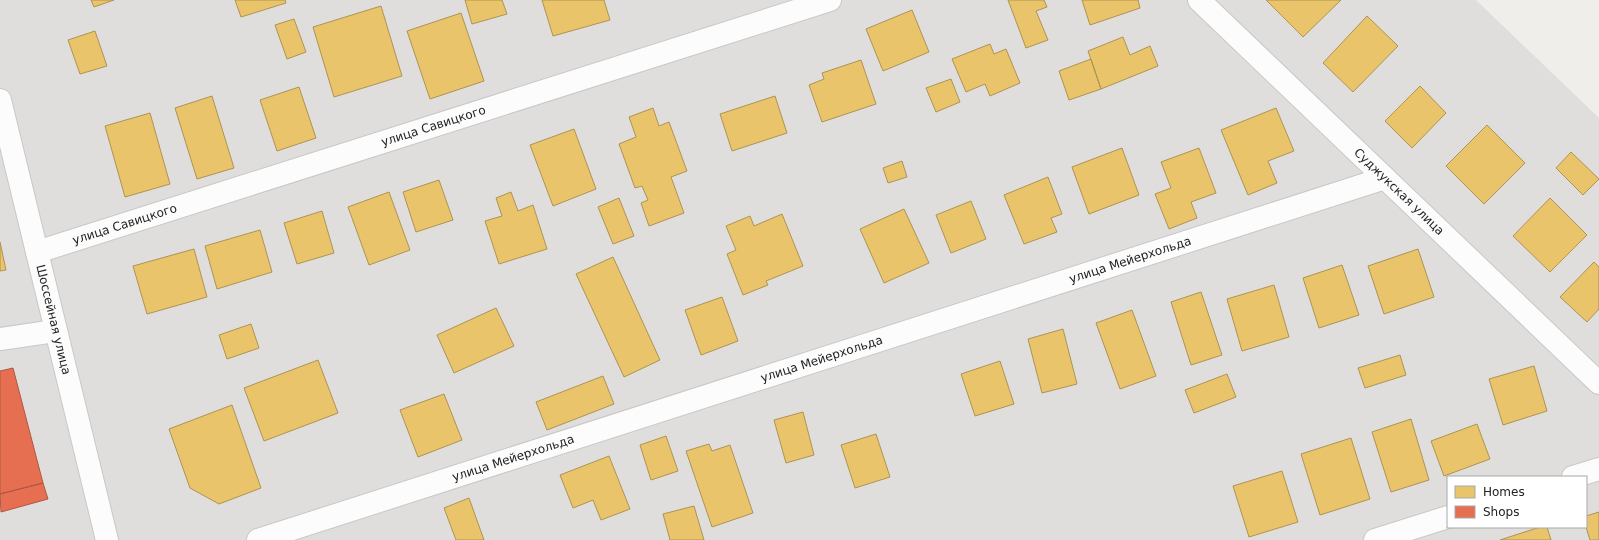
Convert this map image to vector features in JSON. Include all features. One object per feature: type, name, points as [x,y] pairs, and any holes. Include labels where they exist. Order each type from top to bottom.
[{"type":"street","name":"улица Савицкого","points":[[37,252],[830,0]]},
{"type":"street","name":"Суджукская улица","points":[[1199,0],[1599,383]]},
{"type":"street","name":"Шоссейная улица","points":[[0,100],[107,540]]},
{"type":"street","name":"улица Мейерхольда","points":[[258,540],[1385,178]]},
{"type":"street","points":[[0,339],[55,331]]},
{"type":"street","points":[[1576,476],[1599,469]]},
{"type":"street","points":[[1376,540],[1447,517]]},
{"type":"shaded area","points":[[0,0],[1476,0],[1599,118],[1599,540],[0,540]]},
{"type":"building: Homes","points":[[91,0],[114,0],[94,7]]},
{"type":"building: Homes","points":[[235,0],[285,0],[286,3],[241,17]]},
{"type":"building: Homes","points":[[465,0],[502,0],[507,14],[472,24]]},
{"type":"building: Homes","points":[[542,0],[604,0],[610,20],[553,36]]},
{"type":"building: Homes","points":[[1008,0],[1044,0],[1047,7],[1036,11],[1048,40],[1026,48]]},
{"type":"building: Homes","points":[[1082,0],[1138,0],[1140,8],[1090,25]]},
{"type":"building: Homes","points":[[1266,0],[1341,0],[1303,37]]},
{"type":"building: Homes","points":[[381,6],[402,76],[334,97],[313,27]]},
{"type":"building: Homes","points":[[912,10],[929,52],[883,71],[866,29]]},
{"type":"building: Homes","points":[[461,13],[484,81],[430,99],[407,31]]},
{"type":"building: Homes","points":[[1367,16],[1398,46],[1353,92],[1323,63]]},
{"type":"building: Homes","points":[[294,19],[306,52],[287,59],[275,25]]},
{"type":"building: Homes","points":[[95,31],[107,66],[80,74],[68,40]]},
{"type":"building: Homes","points":[[1123,37],[1130,55],[1150,46],[1158,66],[1101,89],[1088,51]]},
{"type":"building: Homes","points":[[990,44],[994,54],[1006,49],[1020,83],[990,96],[985,84],[966,92],[952,59]]},
{"type":"building: Homes","points":[[1091,59],[1101,89],[1069,100],[1059,71]]},
{"type":"building: Homes","points":[[861,60],[876,104],[822,122],[809,85],[824,79],[822,73]]},
{"type":"building: Homes","points":[[951,79],[960,102],[936,112],[926,88]]},
{"type":"building: Homes","points":[[1420,86],[1446,113],[1412,148],[1385,121]]},
{"type":"building: Homes","points":[[299,87],[316,138],[277,151],[260,100]]},
{"type":"building: Homes","points":[[212,96],[234,168],[197,179],[175,108]]},
{"type":"building: Homes","points":[[775,96],[787,133],[732,151],[720,114]]},
{"type":"building: Homes","points":[[653,108],[659,126],[669,122],[687,171],[671,177],[684,213],[649,226],[641,203],[648,200],[642,186],[635,188],[619,144],[636,137],[629,117]]},
{"type":"building: Homes","points":[[1276,108],[1294,151],[1268,161],[1277,183],[1248,195],[1221,130]]},
{"type":"building: Homes","points":[[150,113],[170,184],[125,197],[105,126]]},
{"type":"building: Homes","points":[[1487,125],[1525,163],[1484,204],[1446,166]]},
{"type":"building: Homes","points":[[574,129],[596,189],[553,206],[530,145]]},
{"type":"building: Homes","points":[[1122,148],[1139,195],[1089,214],[1072,167]]},
{"type":"building: Homes","points":[[1199,148],[1216,193],[1191,202],[1197,218],[1169,229],[1155,194],[1171,188],[1161,162]]},
{"type":"building: Homes","points":[[1571,152],[1599,179],[1583,195],[1556,168]]},
{"type":"building: Homes","points":[[902,161],[907,177],[888,183],[883,168]]},
{"type":"building: Homes","points":[[1048,177],[1062,214],[1051,218],[1057,232],[1024,244],[1004,195]]},
{"type":"building: Homes","points":[[439,180],[453,220],[416,232],[403,192]]},
{"type":"building: Homes","points":[[389,192],[410,250],[369,265],[348,207]]},
{"type":"building: Homes","points":[[511,192],[518,211],[533,205],[547,249],[499,264],[485,221],[502,216],[496,198]]},
{"type":"building: Homes","points":[[619,198],[634,236],[613,244],[598,207]]},
{"type":"building: Homes","points":[[1550,198],[1587,235],[1550,272],[1513,236]]},
{"type":"building: Homes","points":[[971,201],[986,239],[951,253],[936,215]]},
{"type":"building: Homes","points":[[904,209],[929,263],[884,283],[860,229]]},
{"type":"building: Homes","points":[[322,211],[334,253],[297,264],[284,223]]},
{"type":"building: Homes","points":[[782,214],[803,266],[766,281],[768,285],[743,295],[727,254],[736,250],[726,226],[750,216],[754,226]]},
{"type":"building: Homes","points":[[260,230],[272,272],[217,289],[205,246]]},
{"type":"building: Homes","points":[[0,242],[6,270],[0,271]]},
{"type":"building: Homes","points":[[194,249],[207,297],[147,314],[133,266]]},
{"type":"building: Homes","points":[[1418,249],[1434,297],[1384,314],[1368,266]]},
{"type":"building: Homes","points":[[613,257],[660,360],[624,377],[576,274]]},
{"type":"building: Homes","points":[[1594,262],[1599,267],[1599,309],[1587,322],[1560,297]]},
{"type":"building: Homes","points":[[1342,265],[1359,315],[1319,328],[1303,278]]},
{"type":"building: Homes","points":[[1274,285],[1289,337],[1242,351],[1227,299]]},
{"type":"building: Homes","points":[[1201,292],[1222,355],[1191,365],[1171,302]]},
{"type":"building: Homes","points":[[722,297],[738,341],[701,355],[685,310]]},
{"type":"building: Homes","points":[[496,308],[514,346],[454,373],[437,335]]},
{"type":"building: Homes","points":[[1132,310],[1156,376],[1120,389],[1096,323]]},
{"type":"building: Homes","points":[[251,324],[259,348],[227,359],[219,335]]},
{"type":"building: Homes","points":[[1063,329],[1077,384],[1042,393],[1028,339]]},
{"type":"building: Homes","points":[[1400,355],[1406,375],[1365,388],[1358,368]]},
{"type":"building: Homes","points":[[318,360],[338,413],[264,441],[244,388]]},
{"type":"building: Homes","points":[[1000,361],[1014,404],[975,416],[961,374]]},
{"type":"building: Homes","points":[[1534,366],[1547,411],[1503,425],[1489,379]]},
{"type":"building: Homes","points":[[1227,374],[1236,397],[1194,413],[1185,390]]},
{"type":"building: Homes","points":[[603,376],[614,404],[547,430],[536,402]]},
{"type":"building: Homes","points":[[444,394],[462,440],[418,457],[400,410]]},
{"type":"building: Homes","points":[[232,405],[261,488],[219,504],[190,488],[169,429]]},
{"type":"building: Homes","points":[[803,412],[814,455],[786,463],[774,420]]},
{"type":"building: Homes","points":[[1411,419],[1429,480],[1391,492],[1372,432]]},
{"type":"building: Homes","points":[[1477,424],[1490,459],[1444,476],[1431,441]]},
{"type":"building: Homes","points":[[876,434],[890,477],[855,488],[841,445]]},
{"type":"building: Homes","points":[[666,436],[678,471],[651,480],[640,445]]},
{"type":"building: Homes","points":[[1351,438],[1370,499],[1320,515],[1301,454]]},
{"type":"building: Homes","points":[[709,444],[712,451],[730,445],[753,513],[712,527],[686,451]]},
{"type":"building: Homes","points":[[609,456],[630,509],[601,520],[593,500],[573,508],[560,475]]},
{"type":"building: Homes","points":[[1282,471],[1298,522],[1249,537],[1233,486]]},
{"type":"building: Homes","points":[[469,498],[484,540],[456,540],[444,508]]},
{"type":"building: Homes","points":[[694,506],[704,540],[670,540],[663,514]]},
{"type":"building: Homes","points":[[1599,512],[1599,540],[1590,540],[1586,528],[1587,516]]},
{"type":"building: Homes","points":[[1537,528],[1547,528],[1551,540],[1500,540]]},
{"type":"building: Shops","points":[[13,368],[43,483],[0,494],[0,371]]},
{"type":"building: Shops","points":[[43,483],[48,499],[1,512],[0,494]]}]
